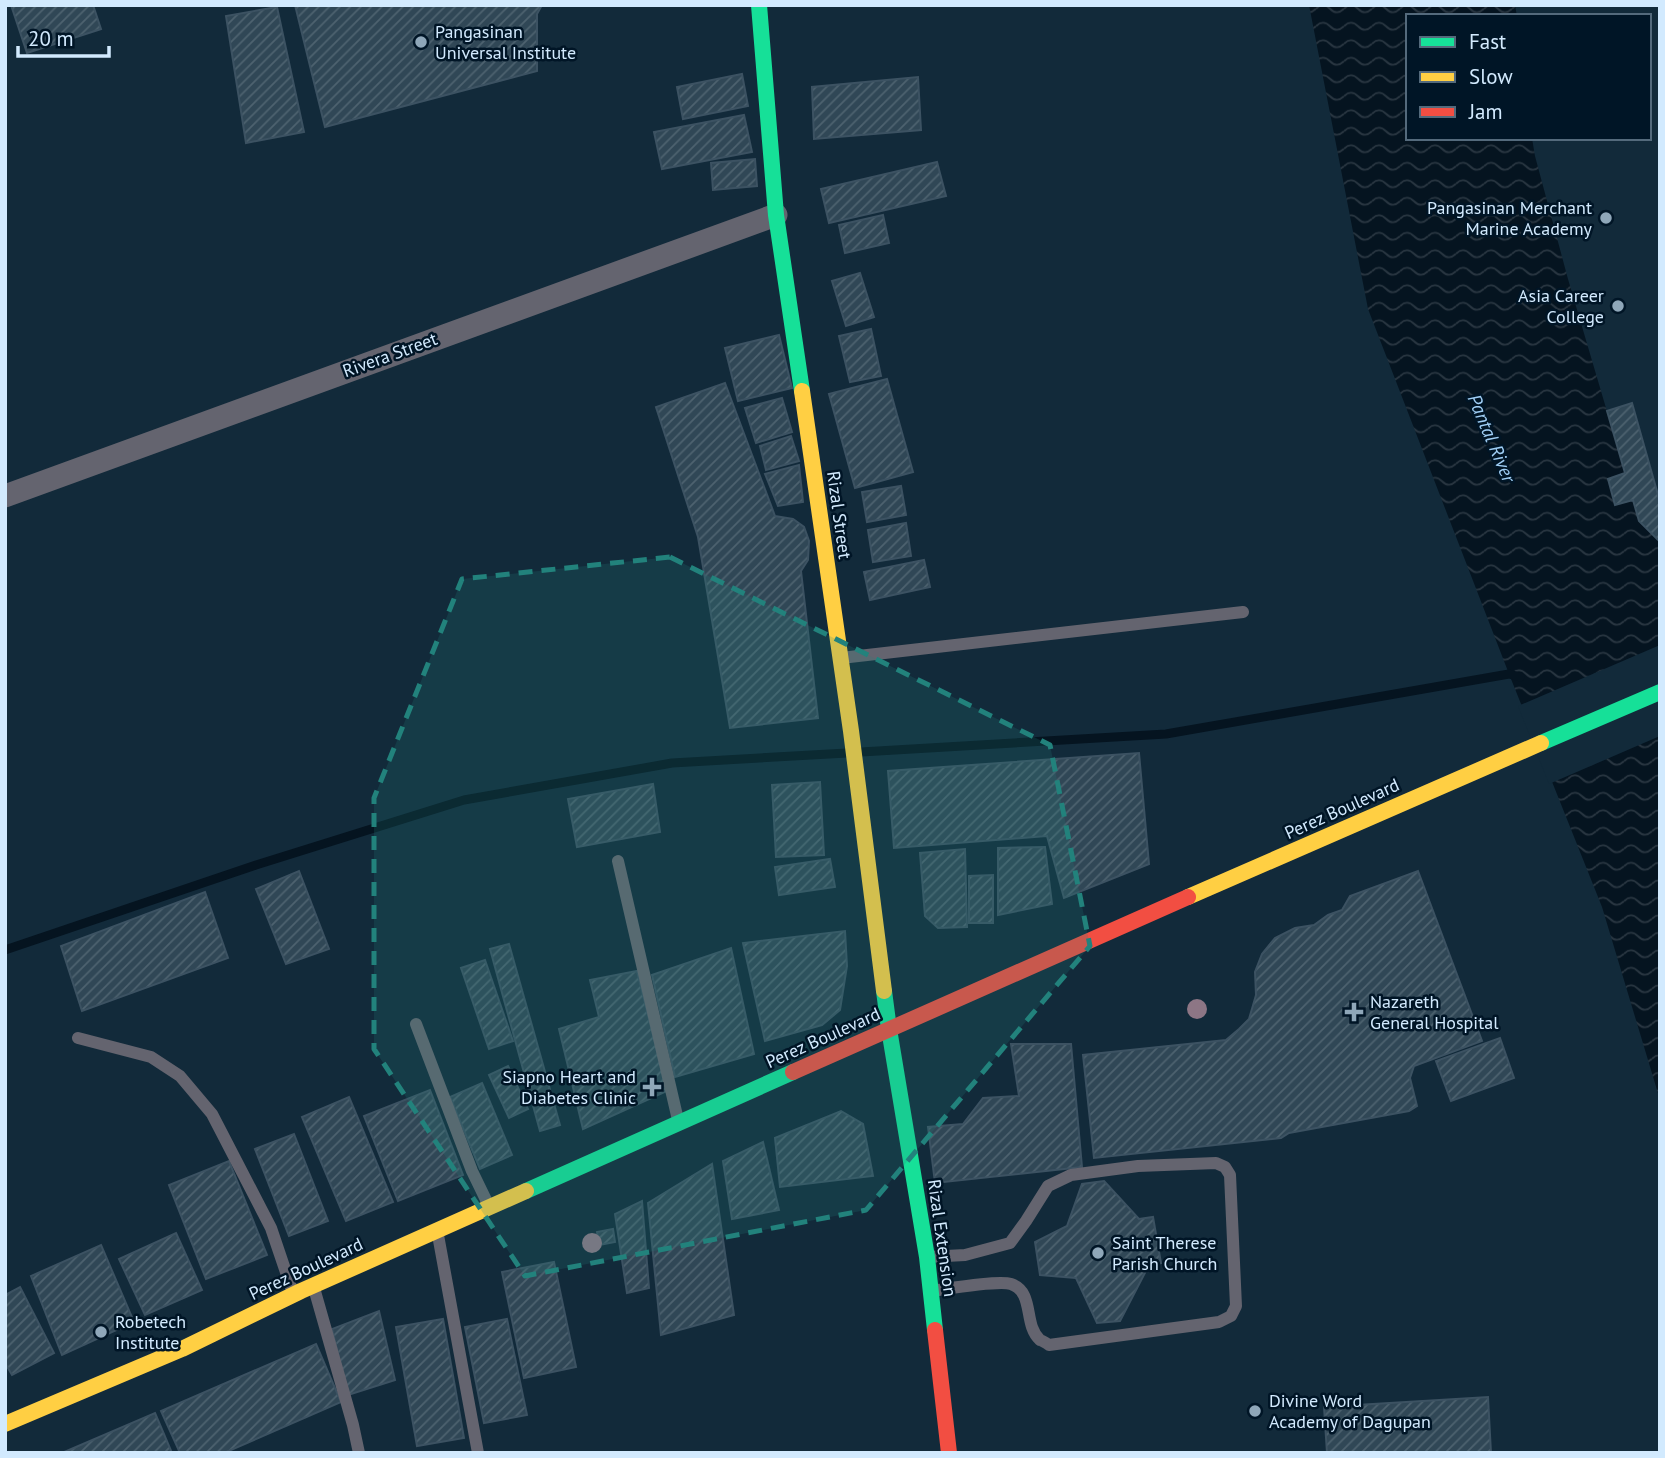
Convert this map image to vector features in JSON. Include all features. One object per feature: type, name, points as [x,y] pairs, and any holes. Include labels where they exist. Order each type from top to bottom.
[{"type":"main road","name":"Rizal Street","points":[[759,5],[775,215],[841,658],[889,1029]]},
{"type":"main road","name":"Perez Boulevard","points":[[5,1424],[182,1349],[294,1295],[889,1029],[1660,692]]},
{"type":"main road","name":"Rizal Extension","points":[[889,1029],[927,1257],[949,1453]]},
{"type":"street","name":"Rivera Street","points":[[5,496],[775,215]]},
{"type":"lane","points":[[841,658],[1243,612]]},
{"type":"lane","points":[[618,861],[679,1123]]},
{"type":"lane","points":[[416,1024],[472,1171],[489,1207]]},
{"type":"lane","points":[[79,1038],[151,1057],[180,1076],[204,1104],[212,1114],[271,1228],[294,1295]]},
{"type":"lane","points":[[927,1257],[965,1255],[1010,1243],[1048,1186],[1071,1175],[1138,1166],[1216,1163],[1225,1167],[1230,1175],[1236,1306],[1231,1317],[1220,1322],[1049,1345],[1040,1340],[1034,1332],[1024,1293],[1012,1284],[999,1283],[930,1291]]},
{"type":"lane","points":[[438,1231],[478,1453]]},
{"type":"lane","points":[[314,1286],[359,1453]]},
{"type":"highlighted area","points":[[670,557],[1050,745],[1090,946],[866,1210],[525,1276],[374,1049],[374,798],[462,579]]},
{"type":"water","name":"Pantal River","points":[[1309,5],[1515,5],[1517,14],[1406,14],[1406,140],[1532,140],[1568,279],[1639,520],[1660,542],[1660,1100],[1602,907],[1368,309]]},
{"type":"pier","points":[[1660,645],[1660,736],[1549,784],[1518,706]]},
{"type":"building","points":[[11,5],[93,5],[101,29],[27,53]]},
{"type":"building","name":"Pangasinan Universal Institute","points":[[295,5],[542,5],[537,14],[537,71],[325,127]]},
{"type":"building","points":[[277,7],[304,132],[246,143],[226,16]]},
{"type":"building","points":[[742,74],[748,106],[683,119],[677,87]]},
{"type":"building","points":[[918,77],[921,130],[814,139],[812,87]]},
{"type":"building","points":[[744,115],[752,152],[662,169],[654,132]]},
{"type":"building","points":[[755,159],[757,186],[713,190],[711,163]]},
{"type":"building","points":[[937,162],[946,196],[829,223],[821,189]]},
{"type":"building","points":[[883,215],[889,243],[845,253],[839,225]]},
{"type":"building","points":[[860,273],[874,317],[846,326],[832,281]]},
{"type":"building","points":[[871,329],[881,376],[850,382],[839,336]]},
{"type":"building","points":[[779,335],[792,388],[738,401],[725,348]]},
{"type":"building","points":[[887,379],[913,472],[855,488],[829,394]]},
{"type":"building","points":[[725,383],[775,516],[793,519],[804,527],[809,541],[808,560],[801,571],[818,718],[730,728],[698,537],[656,407]]},
{"type":"building","points":[[782,398],[792,432],[756,443],[745,408]]},
{"type":"building","points":[[1632,403],[1660,502],[1659,541],[1639,521],[1633,500],[1615,505],[1608,479],[1625,473],[1607,411]]},
{"type":"building","points":[[791,436],[799,461],[766,470],[760,446]]},
{"type":"building","points":[[799,465],[803,502],[778,506],[765,474]]},
{"type":"building","points":[[901,486],[906,515],[867,522],[862,492]]},
{"type":"building","points":[[906,523],[911,556],[873,562],[868,530]]},
{"type":"building","points":[[924,560],[930,587],[870,600],[864,572]]},
{"type":"building","points":[[1139,753],[1149,864],[1064,898],[1047,836],[894,848],[888,771]]},
{"type":"building","points":[[820,782],[824,855],[776,857],[772,785]]},
{"type":"building","points":[[653,784],[660,832],[577,847],[568,799]]},
{"type":"building","points":[[1045,847],[1052,904],[998,915],[998,848]]},
{"type":"building","points":[[965,849],[967,927],[938,928],[925,916],[920,853]]},
{"type":"building","points":[[830,859],[835,887],[779,895],[775,867]]},
{"type":"building","points":[[299,871],[329,949],[286,964],[256,889]]},
{"type":"building","points":[[1418,871],[1482,1041],[1414,1066],[1410,1078],[1417,1106],[1409,1111],[1289,1133],[1281,1138],[1094,1158],[1083,1055],[1226,1040],[1249,1019],[1256,995],[1255,972],[1262,954],[1275,938],[1295,928],[1314,925],[1328,915],[1342,910],[1350,896]]},
{"type":"building","points":[[993,875],[993,923],[969,923],[969,876]]},
{"type":"building","points":[[205,892],[228,958],[82,1011],[61,946]]},
{"type":"building","points":[[845,931],[847,966],[840,1010],[822,1025],[765,1041],[743,943]]},
{"type":"building","points":[[509,944],[560,1125],[540,1131],[490,949]]},
{"type":"building","points":[[731,948],[754,1054],[675,1077],[652,975]]},
{"type":"building","points":[[485,960],[513,1041],[489,1049],[461,968]]},
{"type":"building","points":[[637,971],[667,1091],[583,1129],[559,1029],[599,1017],[590,980]]},
{"type":"building","points":[[1500,1038],[1514,1078],[1451,1101],[1436,1061]]},
{"type":"building","points":[[1011,1044],[1071,1044],[1082,1167],[935,1183],[928,1127],[963,1124],[983,1098],[1019,1096]]},
{"type":"building","points":[[508,1066],[528,1109],[509,1118],[489,1075]]},
{"type":"building","points":[[482,1083],[512,1155],[480,1169],[450,1097]]},
{"type":"building","points":[[430,1090],[463,1175],[398,1201],[364,1116]]},
{"type":"building","points":[[349,1097],[393,1202],[346,1221],[302,1117]]},
{"type":"building","points":[[841,1111],[863,1124],[873,1176],[780,1187],[775,1138]]},
{"type":"building","points":[[294,1134],[328,1221],[289,1236],[255,1149]]},
{"type":"building","points":[[763,1142],[779,1210],[732,1219],[723,1161]]},
{"type":"building","points":[[229,1161],[267,1255],[206,1279],[169,1185]]},
{"type":"building","points":[[712,1164],[734,1315],[661,1335],[648,1203]]},
{"type":"building","name":"Saint Therese Parish Church","points":[[1104,1181],[1139,1219],[1153,1217],[1161,1263],[1148,1267],[1120,1321],[1097,1323],[1076,1278],[1040,1275],[1035,1242],[1067,1226],[1082,1184]]},
{"type":"building","points":[[642,1201],[649,1288],[627,1293],[615,1214]]},
{"type":"building","points":[[613,1229],[615,1242],[599,1245],[597,1232]]},
{"type":"building","points":[[176,1233],[202,1290],[145,1315],[119,1259]]},
{"type":"building","points":[[101,1245],[134,1322],[62,1355],[31,1276]]},
{"type":"building","points":[[554,1262],[576,1367],[524,1378],[502,1272]]},
{"type":"building","points":[[20,1287],[54,1353],[12,1375],[5,1363],[5,1295]]},
{"type":"building","points":[[379,1311],[395,1380],[348,1395],[332,1329]]},
{"type":"building","points":[[443,1319],[464,1438],[417,1446],[396,1327]]},
{"type":"building","points":[[507,1319],[527,1415],[484,1423],[465,1327]]},
{"type":"building","points":[[316,1344],[341,1402],[224,1453],[180,1453],[161,1411]]},
{"type":"building","points":[[1488,1397],[1491,1453],[1327,1453],[1324,1407]]},
{"type":"building","points":[[155,1413],[172,1453],[62,1453]]},
{"type":"waterway","points":[[861,752],[1166,734],[1509,674],[1520,677]]},
{"type":"waterway","points":[[5,950],[256,865],[464,800],[672,763],[847,753]]},
{"type":"traffic: fast","points":[[759,5],[776,215],[802,391]]},
{"type":"traffic: fast","points":[[1541,743],[1660,692]]},
{"type":"traffic: fast","points":[[884,991],[927,1257],[935,1330]]},
{"type":"traffic: fast","points":[[526,1191],[793,1072]]},
{"type":"traffic: slow","points":[[802,391],[851,731],[884,991]]},
{"type":"traffic: slow","points":[[1188,897],[1541,743]]},
{"type":"traffic: slow","points":[[5,1424],[182,1349],[301,1291],[526,1191]]},
{"type":"traffic: jam","points":[[793,1072],[1188,897]]},
{"type":"traffic: jam","points":[[935,1330],[949,1453]]},
{"type":"place","name":"Pangasinan Universal Institute","points":[[421,42]]},
{"type":"place","name":"Pangasinan Merchant Marine Academy","points":[[1606,218]]},
{"type":"place","name":"Asia Career College","points":[[1618,306]]},
{"type":"place","name":"Nazareth General Hospital","points":[[1354,1012]]},
{"type":"place","name":"Siapno Heart and Diabetes Clinic","points":[[652,1087]]},
{"type":"place","name":"Saint Therese Parish Church","points":[[1098,1253]]},
{"type":"place","name":"Robetech Institute","points":[[101,1332]]},
{"type":"place","name":"Divine Word Academy of Dagupan","points":[[1255,1411]]}]
